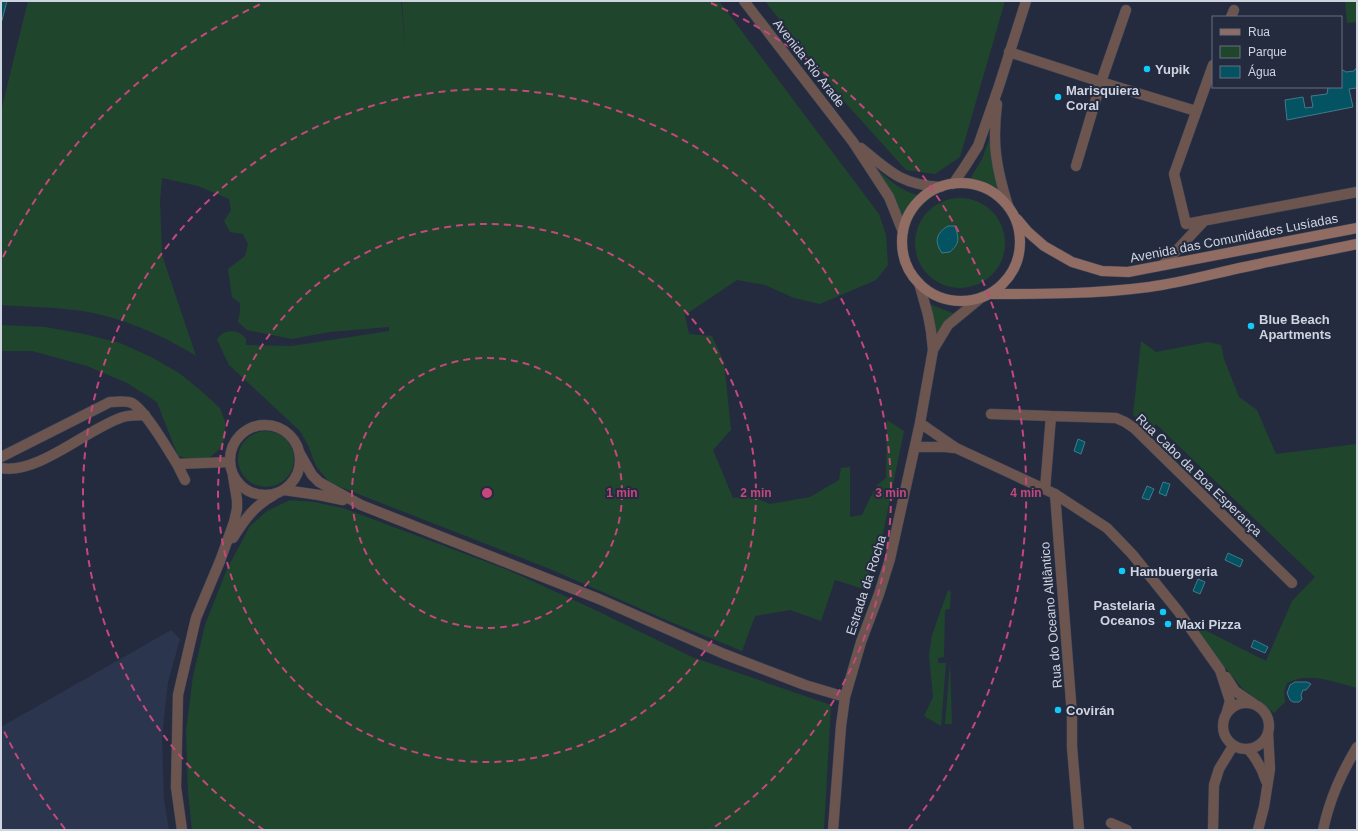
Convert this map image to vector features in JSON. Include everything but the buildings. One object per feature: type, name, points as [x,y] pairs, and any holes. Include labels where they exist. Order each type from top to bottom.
[{"type":"main road","points":[[985,295],[999,287],[1007,279],[1017,260],[1020,249],[1020,238],[1014,216],[1008,206],[999,197],[989,190],[978,186],[965,183],[953,184],[930,192],[912,209],[903,232],[902,244],[908,268],[919,283],[934,294],[945,298],[964,300],[985,295],[1061,294],[1123,290],[1172,284],[1357,244]]},
{"type":"main road","name":"Avenida das Comunidades Lusíadas","points":[[1014,216],[1028,232],[1044,246],[1072,262],[1102,271],[1128,272],[1357,228]]},
{"type":"street","name":"Avenida Rio Arade","points":[[744,1],[854,142]]},
{"type":"street","points":[[953,184],[978,146],[1026,1]]},
{"type":"street","points":[[1076,166],[1101,82],[1126,10]]},
{"type":"street","points":[[1009,52],[1196,111]]},
{"type":"street","points":[[1212,68],[1174,174],[1186,224],[1357,192]]},
{"type":"street","points":[[998,86],[994,123],[994,147],[1001,184],[1008,206]]},
{"type":"street","points":[[854,142],[887,169],[901,178],[914,184],[941,187]]},
{"type":"street","points":[[854,142],[889,197],[903,232]]},
{"type":"street","points":[[1163,265],[1205,220]]},
{"type":"street","name":"Estrada da Rocha","points":[[832,830],[845,697],[861,642],[890,559],[915,448],[933,350],[929,320],[919,283]]},
{"type":"street","name":"Estrada da Rocha","points":[[933,350],[948,326],[985,295]]},
{"type":"street","points":[[1,457],[110,402],[122,401],[132,403],[145,415],[177,464],[185,480]]},
{"type":"street","name":"Rua Cabo da Boa Esperança","points":[[991,414],[1116,418],[1125,422],[1134,428],[1292,583]]},
{"type":"street","points":[[1,468],[18,468],[35,464],[117,419],[132,415],[145,415]]},
{"type":"street","points":[[1050,492],[1051,416]]},
{"type":"street","points":[[920,423],[956,448],[1050,492],[1107,528],[1132,554],[1178,612],[1235,690],[1258,707],[1266,717],[1268,727],[1270,769],[1264,807],[1258,830]]},
{"type":"street","points":[[182,830],[176,787],[178,695],[196,618],[220,560],[234,522],[237,509],[236,492],[230,462],[230,454],[236,441],[246,431],[260,426],[267,425],[282,429],[293,438],[312,476],[319,482],[361,505]]},
{"type":"street","points":[[915,448],[956,448]]},
{"type":"street","points":[[220,560],[243,521],[250,513],[267,499],[281,492],[294,480],[298,473],[300,459],[299,452]]},
{"type":"street","points":[[177,464],[230,462]]},
{"type":"street","points":[[233,476],[242,487],[256,494],[270,495],[281,492],[326,496],[361,505],[599,599],[724,654],[845,697]]},
{"type":"street","name":"Rua do Oceano Altlântico","points":[[1050,492],[1072,715],[1072,747],[1079,830]]},
{"type":"street","points":[[1220,670],[1230,701],[1223,723],[1226,738],[1233,746],[1248,749],[1257,746],[1264,740],[1268,727]]},
{"type":"street","points":[[1226,715],[1237,705],[1245,704],[1258,707]]},
{"type":"street","points":[[1213,830],[1214,784],[1219,769],[1233,746]]},
{"type":"street","points":[[1323,830],[1328,809],[1342,773],[1357,746]]},
{"type":"street","points":[[1248,749],[1256,758],[1262,769],[1267,785]]},
{"type":"street","points":[[1111,823],[1127,830]]},
{"type":"shaded area","points":[[171,630],[180,639],[168,682],[162,737],[164,799],[169,830],[1,830],[1,727]]},
{"type":"green space","points":[[28,1],[401,1],[405,47],[402,1],[719,1],[879,214],[886,235],[888,265],[876,280],[820,304],[794,298],[765,285],[737,280],[685,315],[689,334],[712,336],[724,362],[731,430],[713,450],[733,498],[751,496],[770,504],[810,497],[839,480],[841,468],[850,467],[850,517],[862,515],[876,486],[886,478],[887,420],[904,431],[882,538],[864,589],[835,580],[821,621],[790,610],[755,616],[742,651],[671,622],[550,569],[330,483],[316,466],[308,445],[300,431],[229,365],[217,340],[224,333],[231,331],[242,334],[246,339],[246,345],[292,346],[389,331],[389,327],[329,332],[292,339],[247,330],[238,322],[240,303],[232,297],[228,269],[245,256],[248,244],[243,234],[230,232],[224,221],[231,210],[229,199],[198,186],[162,178],[160,201],[162,255],[196,356],[170,341],[142,328],[98,314],[63,309],[1,305],[1,111]]},
{"type":"green space","points":[[765,1],[1005,1],[960,157],[935,174],[906,170],[841,98]]},
{"type":"green space","points":[[1345,1],[1357,1],[1357,22],[1347,23]]},
{"type":"green space","points":[[990,138],[997,188],[982,182],[969,181],[982,159]]},
{"type":"green space","points":[[878,170],[898,186],[921,196],[903,218],[890,190],[876,173]]},
{"type":"green space","points":[[960,198],[977,201],[992,211],[1002,226],[1005,243],[1002,260],[992,275],[977,285],[960,288],[943,285],[928,275],[918,260],[915,243],[918,226],[928,211],[943,201]]},
{"type":"green space","points":[[929,304],[955,314],[935,339]]},
{"type":"green space","points":[[1,325],[45,327],[84,334],[120,343],[151,357],[179,373],[220,408],[225,422],[225,437],[221,448],[210,457],[195,460],[178,456],[157,402],[127,383],[87,366],[32,351],[1,351]]},
{"type":"green space","points":[[1141,341],[1156,352],[1208,342],[1221,345],[1224,359],[1239,397],[1257,410],[1276,454],[1357,444],[1357,688],[1322,679],[1304,678],[1295,680],[1287,683],[1284,692],[1285,702],[1274,713],[1242,688],[1218,659],[1193,624],[1266,661],[1292,601],[1315,577],[1156,424],[1150,430],[1133,415]]},
{"type":"green space","points":[[266,431],[277,433],[286,439],[292,448],[294,459],[292,470],[286,479],[277,485],[266,487],[255,485],[246,479],[240,470],[238,459],[240,448],[246,439],[255,433]]},
{"type":"green space","points":[[290,500],[314,502],[343,508],[508,570],[692,657],[831,705],[824,830],[192,830],[188,792],[186,731],[193,676],[205,625],[227,569],[250,526],[267,511]]},
{"type":"green space","points":[[948,590],[951,592],[950,609],[945,610],[944,657],[938,658],[938,663],[946,663],[941,726],[924,716],[933,697],[929,655],[932,635]]},
{"type":"green space","points":[[950,663],[952,724],[945,724]]},
{"type":"water","points":[[1,1],[7,1],[1,24]]},
{"type":"water","points":[[1357,67],[1357,88],[1349,89],[1353,107],[1287,120],[1285,100],[1303,97],[1305,108],[1313,107],[1311,96],[1327,94],[1328,88],[1342,88],[1342,70],[1346,72],[1354,71]]},
{"type":"water","points":[[948,226],[955,226],[958,240],[956,246],[950,252],[942,253],[939,249],[937,241],[941,232]]},
{"type":"water","points":[[1078,439],[1085,442],[1081,454],[1074,451]]},
{"type":"water","points":[[1163,482],[1170,484],[1166,496],[1159,493]]},
{"type":"water","points":[[1147,486],[1154,489],[1149,500],[1142,498]]},
{"type":"water","points":[[1228,553],[1243,560],[1240,567],[1225,560]]},
{"type":"water","points":[[1198,579],[1205,582],[1200,594],[1193,591]]},
{"type":"water","points":[[1254,640],[1268,647],[1265,653],[1251,647]]},
{"type":"water","points":[[1295,682],[1307,682],[1311,684],[1306,690],[1303,690],[1301,695],[1302,699],[1299,702],[1293,702],[1290,700],[1287,693],[1290,685]]},
{"type":"place","name":"Yupik","points":[[1147,69]]},
{"type":"place","name":"Marisquiera Coral","points":[[1058,97]]},
{"type":"place","name":"Blue Beach Apartments","points":[[1251,326]]},
{"type":"place","name":"Hambuergeria","points":[[1122,571]]},
{"type":"place","name":"Pastelaria Oceanos","points":[[1163,612]]},
{"type":"place","name":"Maxi Pizza","points":[[1168,624]]},
{"type":"place","name":"Covirán","points":[[1058,710]]}]
